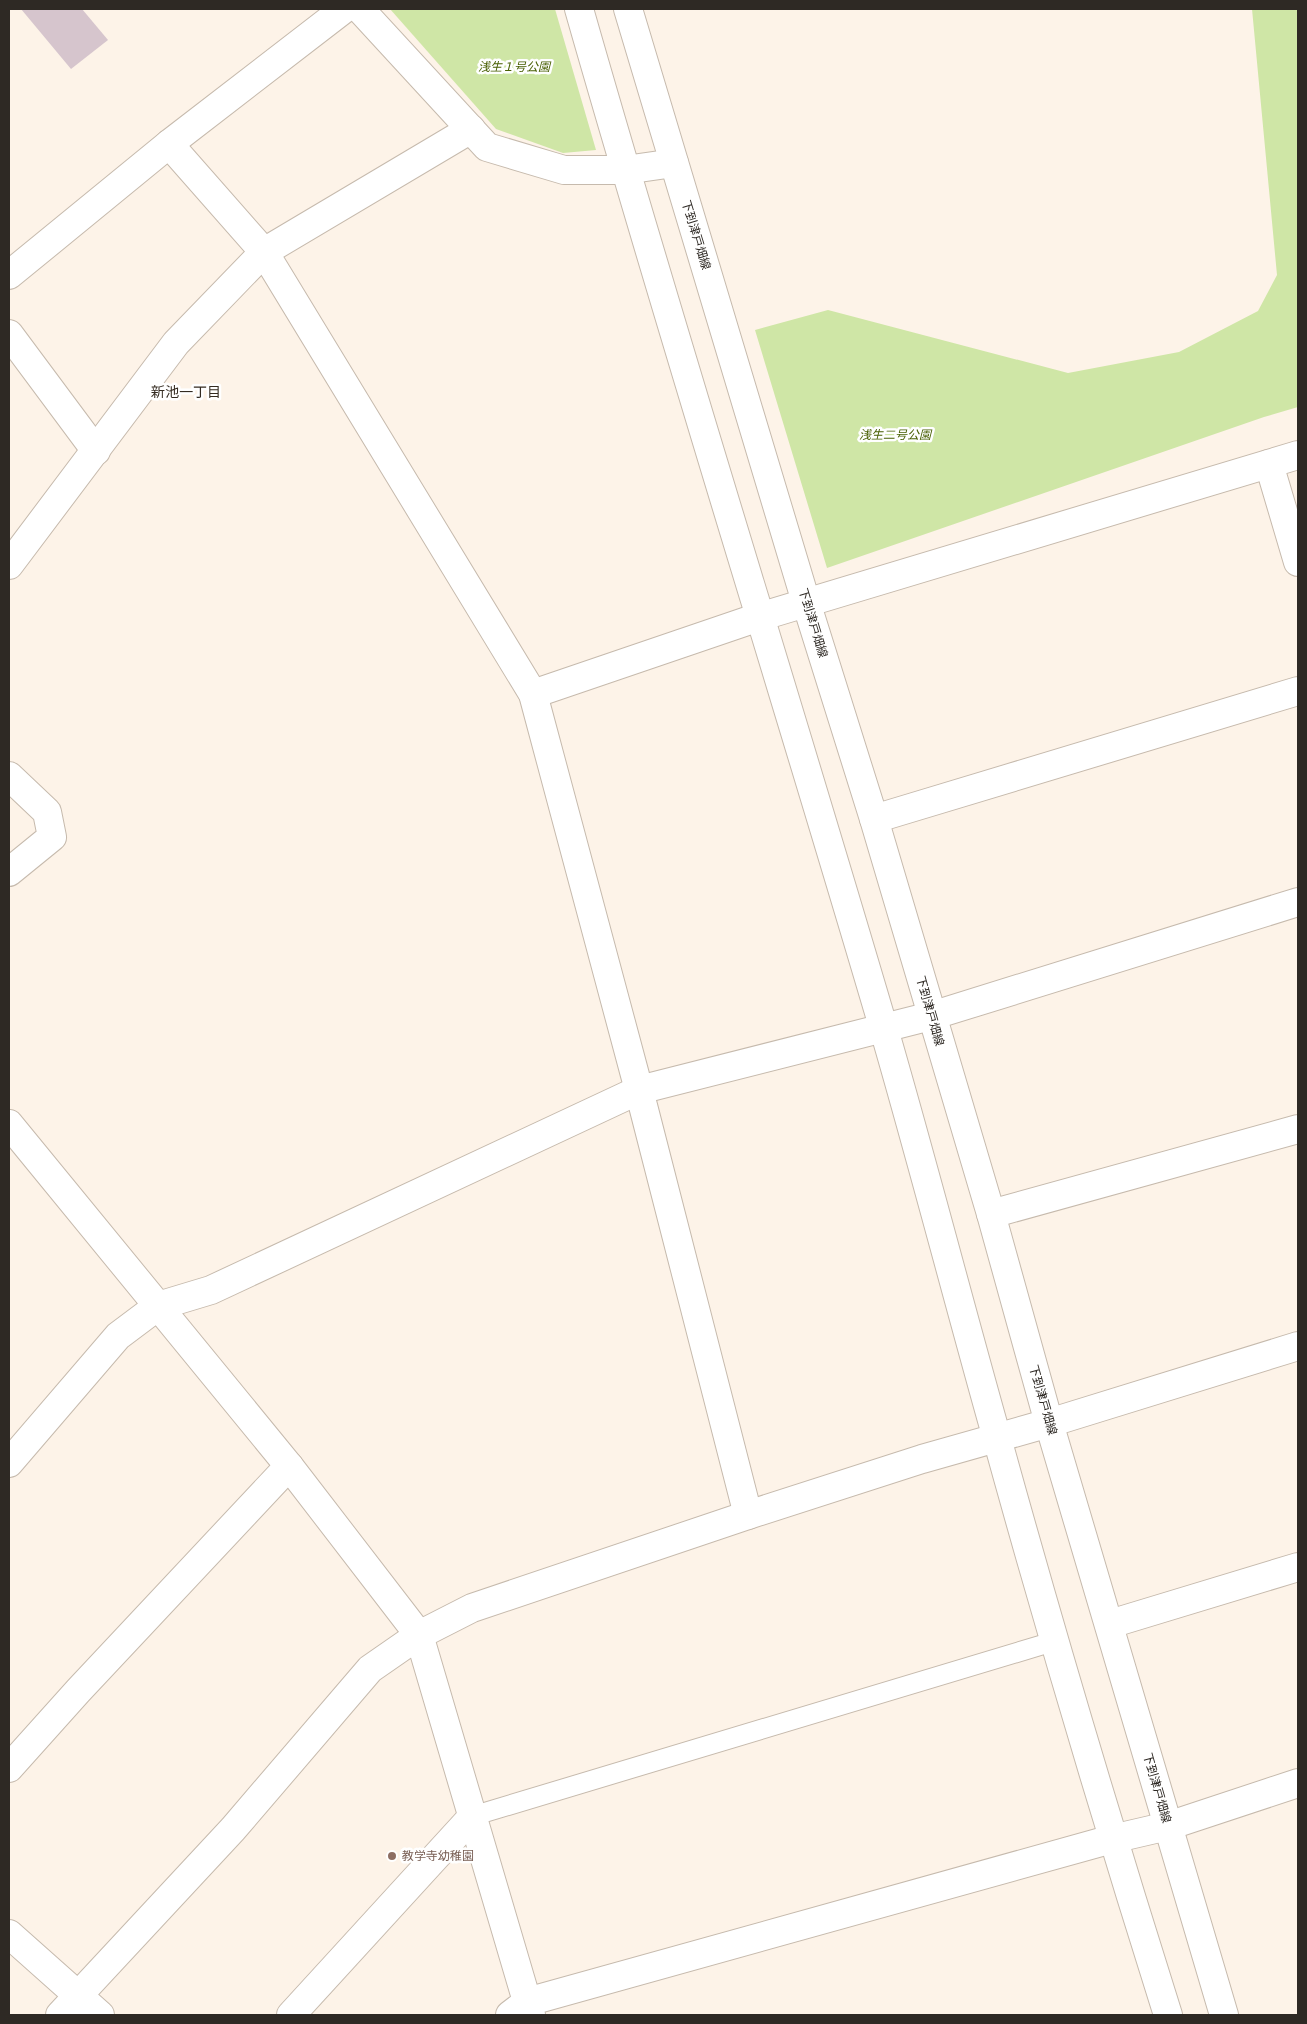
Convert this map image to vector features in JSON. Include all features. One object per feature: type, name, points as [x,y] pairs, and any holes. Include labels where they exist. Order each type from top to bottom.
[{"type":"street","points":[[9,274],[169,144],[344,9]]},
{"type":"street","points":[[360,9],[487,147],[564,170],[625,170],[674,164]]},
{"type":"street","points":[[579,9],[625,170],[884,1029],[997,1438],[1112,1839],[1168,2015]]},
{"type":"street","name":"下到津戸畑線","points":[[628,9],[806,602],[874,819],[991,1214],[1049,1423],[1110,1624],[1224,2015]]},
{"type":"street","points":[[9,565],[96,452],[176,343],[264,252],[471,129]]},
{"type":"street","points":[[169,144],[264,252],[533,694],[639,1090],[748,1515]]},
{"type":"street","points":[[9,334],[96,452]]},
{"type":"street","points":[[533,694],[759,616],[1298,455]]},
{"type":"street","points":[[1269,464],[1298,562]]},
{"type":"street","points":[[874,819],[1298,692]]},
{"type":"street","points":[[9,776],[47,812],[52,837],[9,872]]},
{"type":"street","points":[[9,1463],[118,1336],[158,1306],[211,1290],[639,1090],[931,1016],[1298,902]]},
{"type":"street","points":[[9,1124],[289,1466],[419,1635],[473,1816],[523,2011],[1112,1839],[1168,1826],[1298,1783]]},
{"type":"street","points":[[991,1214],[1298,1128]]},
{"type":"street","points":[[60,2015],[233,1829],[370,1669],[419,1635],[472,1608],[748,1515],[922,1458],[1049,1423],[1298,1346]]},
{"type":"street","points":[[9,1768],[78,1691],[289,1466]]},
{"type":"street","points":[[1110,1624],[1298,1567]]},
{"type":"street","points":[[291,2015],[473,1816]]},
{"type":"street","points":[[9,1934],[100,2015]]},
{"type":"lane","points":[[473,1816],[1055,1641]]},
{"type":"green space","name":"浅生１号公園","points":[[390,9],[555,9],[596,150],[563,153],[496,129]]},
{"type":"green space","name":"浅生二号公園","points":[[1252,9],[1298,9],[1298,407],[1264,417],[827,568],[755,330],[828,310],[1068,373],[1179,352],[1258,311],[1277,275]]},
{"type":"building","points":[[21,9],[82,9],[108,40],[71,69]]},
{"type":"place","name":"教学寺幼稚園","points":[[392,1856]]},
{"type":"district","name":"新池一丁目","points":[[186,392]]}]
